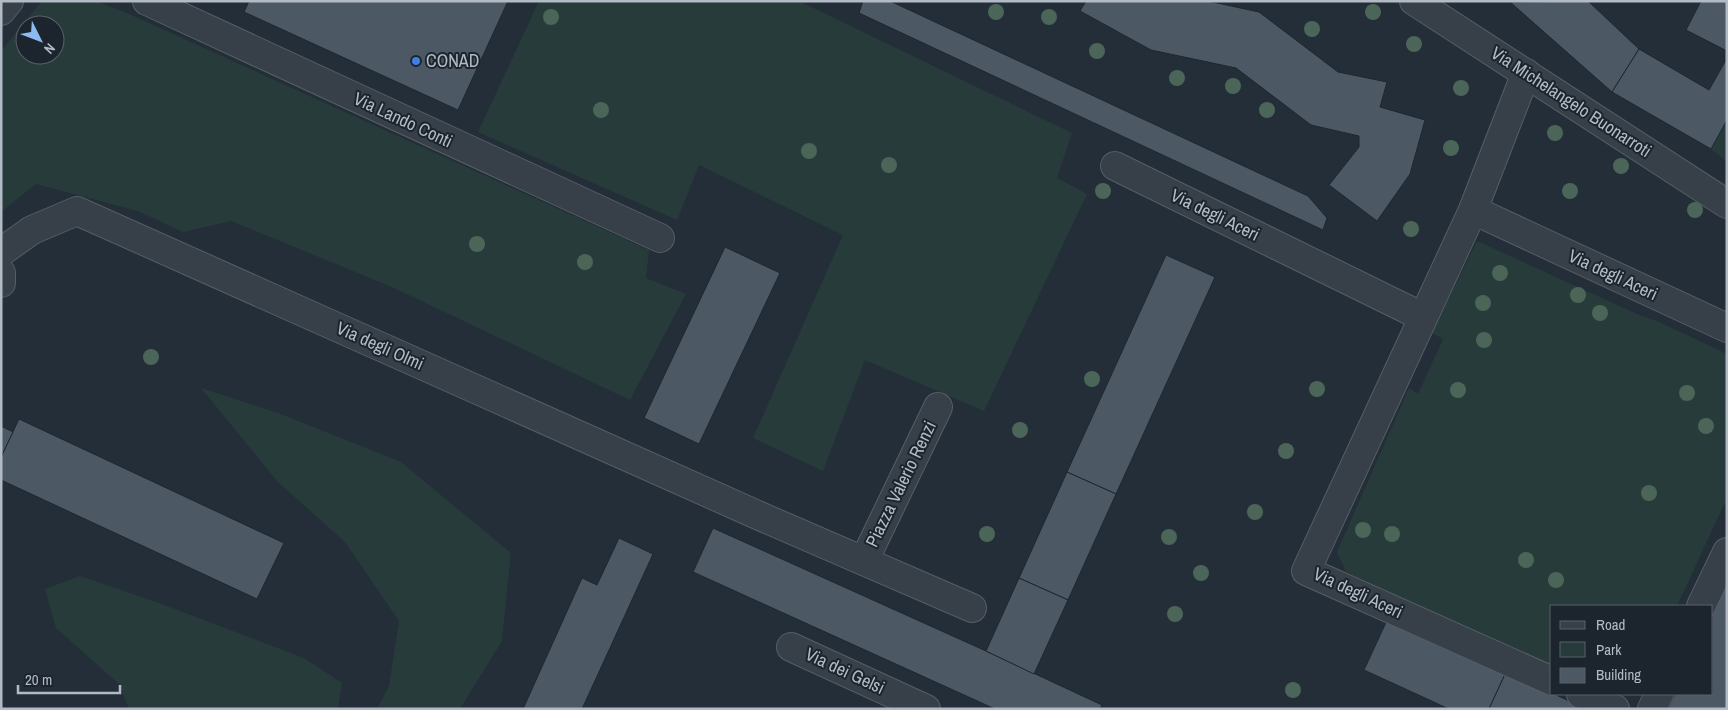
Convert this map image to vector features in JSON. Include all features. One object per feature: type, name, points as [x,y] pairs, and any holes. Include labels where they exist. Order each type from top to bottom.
[{"type":"street","points":[[1,11],[9,1]]},
{"type":"street","name":"Via Lando Conti","points":[[147,1],[660,238]]},
{"type":"street","name":"Via Michelangelo Buonarroti","points":[[1414,1],[1727,204]]},
{"type":"street","name":"Via degli Aceri","points":[[1526,73],[1473,210],[1306,571],[1550,679]]},
{"type":"street","name":"Via degli Aceri","points":[[1115,166],[1423,317]]},
{"type":"street","name":"Via degli Olmi","points":[[1,252],[32,230],[77,210],[762,517]]},
{"type":"street","name":"Via degli Aceri","points":[[1473,210],[1727,328]]},
{"type":"street","points":[[1,273],[1,283]]},
{"type":"street","name":"Piazza Valerio Renzi","points":[[864,562],[938,407]]},
{"type":"street","name":"Piazza Valerio Renzi","points":[[762,517],[972,608]]},
{"type":"street","points":[[1701,605],[1727,552]]},
{"type":"street","name":"Via dei Gelsi","points":[[791,647],[926,709]]},
{"type":"street","points":[[1583,695],[1615,709]]},
{"type":"street","points":[[1652,709],[1659,695]]},
{"type":"green space","points":[[42,1],[96,1],[127,13],[649,250],[646,278],[686,294],[630,400],[392,287],[231,221],[183,232],[138,211],[36,184],[1,212],[1,51],[15,34],[15,65],[65,65],[65,15],[31,15]]},
{"type":"green space","points":[[539,1],[799,1],[1072,133],[1057,178],[1087,194],[984,411],[865,360],[823,471],[753,438],[843,235],[699,165],[677,220],[478,132]]},
{"type":"green space","points":[[1727,120],[1727,162],[1711,149]]},
{"type":"green space","points":[[1477,241],[1725,353],[1727,356],[1727,498],[1677,605],[1550,605],[1550,668],[1346,572],[1337,552],[1409,388],[1418,394],[1443,339],[1432,333]]},
{"type":"green space","points":[[201,388],[278,413],[401,462],[511,553],[502,641],[460,709],[377,709],[389,686],[399,621],[345,542],[277,481]]},
{"type":"green space","points":[[80,576],[159,603],[304,658],[342,683],[338,709],[129,709],[119,684],[56,628],[45,589]]},
{"type":"building","name":"CONAD","points":[[249,1],[508,1],[458,110],[244,12]]},
{"type":"building","points":[[863,1],[890,1],[1308,196],[1327,218],[1323,230],[859,13]]},
{"type":"building","points":[[1086,1],[1208,1],[1259,12],[1338,72],[1387,82],[1380,107],[1425,120],[1410,174],[1377,221],[1329,185],[1359,147],[1359,136],[1311,125],[1236,68],[1151,50],[1080,11]]},
{"type":"building","points":[[1588,1],[1639,49],[1612,92],[1510,2]]},
{"type":"building","points":[[1701,1],[1727,1],[1727,51],[1686,30]]},
{"type":"building","points":[[1639,49],[1709,90],[1727,58],[1727,120],[1711,149],[1612,92]]},
{"type":"building","points":[[725,247],[780,273],[699,444],[644,418]]},
{"type":"building","points":[[1166,255],[1215,277],[1116,494],[1067,472]]},
{"type":"building","points":[[19,419],[284,543],[257,599],[1,480],[1,457]]},
{"type":"building","points":[[1,426],[13,432],[1,457]]},
{"type":"building","points":[[1067,472],[1116,494],[1068,600],[1019,578]]},
{"type":"building","points":[[713,528],[1102,705],[1100,709],[995,709],[693,572]]},
{"type":"building","points":[[619,538],[653,554],[582,709],[523,709],[582,578],[597,585]]},
{"type":"building","points":[[1019,578],[1068,600],[1034,674],[986,651]]},
{"type":"building","points":[[1727,581],[1727,709],[1668,709],[1675,695],[1713,695],[1713,612]]},
{"type":"building","points":[[1388,618],[1506,672],[1489,709],[1449,709],[1364,670]]},
{"type":"building","points":[[1506,672],[1550,692],[1550,695],[1556,695],[1586,709],[1489,709]]},
{"type":"place","name":"CONAD","points":[[416,61]]}]
